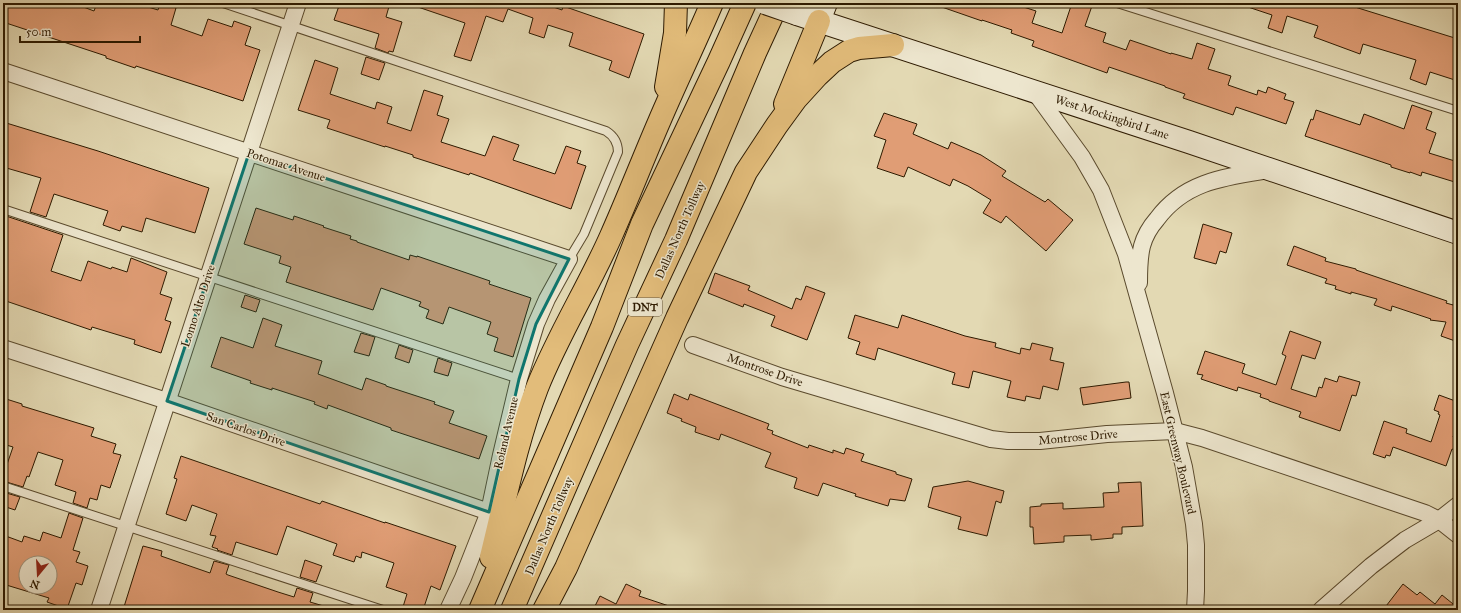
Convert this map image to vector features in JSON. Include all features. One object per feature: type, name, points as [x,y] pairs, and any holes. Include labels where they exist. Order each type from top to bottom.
[{"type":"highway","points":[[659,122],[675,33],[676,3]]},
{"type":"highway","points":[[479,610],[515,460],[537,389],[552,354],[593,275],[611,236],[659,122],[712,3]]},
{"type":"highway","name":"DNT","points":[[479,610],[602,327],[642,224],[745,3]]},
{"type":"highway","name":"Dallas North Tollway","points":[[512,610],[627,345],[676,240],[755,53],[778,3]]},
{"type":"highway","points":[[777,125],[823,12]]},
{"type":"highway","points":[[544,610],[566,568],[677,318],[746,172],[796,99],[817,76],[843,54],[859,48],[893,45]]},
{"type":"main road","name":"West Mockingbird Lane","points":[[765,3],[797,14],[823,12],[893,45],[1189,142],[1458,233]]},
{"type":"street","name":"Lomo Alto Drive","points":[[99,610],[298,3]]},
{"type":"street","name":"Potomac Avenue","points":[[3,71],[569,259]]},
{"type":"street","name":"East Greenway Boulevard","points":[[1034,91],[1082,157],[1101,190],[1126,254],[1184,467],[1194,524],[1196,575],[1195,610]]},
{"type":"street","name":"East Greenway Boulevard","points":[[1139,300],[1139,262],[1142,246],[1148,230],[1164,208],[1192,188],[1212,180],[1269,170]]},
{"type":"street","name":"Roland Avenue","points":[[448,610],[463,578],[489,512],[519,379],[536,324],[547,299],[569,259]]},
{"type":"street","name":"Montrose Drive","points":[[693,344],[782,377],[991,439],[1008,441],[1040,441],[1107,434],[1175,431],[1217,443],[1425,513],[1439,520],[1458,535]]},
{"type":"street","name":"San Carlos Drive","points":[[3,348],[167,401],[489,512]]},
{"type":"street","points":[[1320,610],[1371,566],[1406,540],[1439,520],[1458,505]]},
{"type":"lane","points":[[223,3],[606,131],[611,134],[618,146],[618,152],[584,234],[569,259]]},
{"type":"lane","points":[[1117,3],[1458,111]]},
{"type":"lane","points":[[3,209],[519,379]]},
{"type":"lane","points":[[3,486],[383,610]]},
{"type":"highlighted area","points":[[249,153],[569,259],[536,324],[519,379],[489,512],[167,401]]},
{"type":"building","points":[[7,3],[73,3],[94,11],[97,3],[135,3],[158,10],[161,3],[176,8],[171,25],[202,36],[208,19],[232,27],[234,21],[251,27],[245,45],[260,50],[243,101],[136,66],[135,68],[106,58],[106,56],[3,22],[3,15]]},
{"type":"building","points":[[340,3],[390,3],[386,17],[402,22],[393,52],[389,51],[388,53],[375,48],[379,34],[334,20]]},
{"type":"building","points":[[412,3],[542,3],[562,10],[563,6],[644,34],[629,78],[609,70],[612,61],[569,46],[573,33],[548,25],[544,38],[529,33],[533,18],[508,9],[503,22],[486,16],[471,61],[454,56],[465,23],[412,5]]},
{"type":"building","points":[[936,3],[1011,3],[1036,11],[1032,23],[1062,33],[1072,3],[1093,3],[1085,26],[1106,33],[1103,42],[1126,50],[1130,40],[1171,54],[1192,59],[1197,43],[1215,49],[1208,69],[1231,76],[1228,85],[1257,95],[1258,90],[1266,93],[1268,87],[1286,94],[1284,99],[1294,102],[1286,124],[1236,107],[1233,115],[1183,98],[1185,94],[1165,86],[1109,67],[1107,73],[1032,46],[1034,41],[1011,33],[1012,30],[936,5]]},
{"type":"building","points":[[1245,3],[1342,3],[1458,39],[1458,81],[1430,72],[1426,85],[1410,79],[1416,60],[1363,44],[1360,54],[1314,37],[1318,26],[1287,16],[1282,33],[1268,28],[1272,15],[1245,6]]},
{"type":"building","points":[[366,57],[385,63],[379,80],[361,74]]},
{"type":"building","points":[[315,60],[338,68],[330,94],[375,109],[377,102],[392,107],[387,123],[411,131],[424,90],[443,96],[437,115],[449,119],[441,142],[485,156],[493,136],[519,145],[513,160],[555,174],[566,146],[581,151],[577,163],[586,166],[571,209],[470,173],[469,175],[413,157],[413,155],[327,128],[330,120],[298,110]]},
{"type":"building","points":[[1412,105],[1432,112],[1426,129],[1436,133],[1429,153],[1458,162],[1458,183],[1422,172],[1421,176],[1410,173],[1391,167],[1391,165],[1305,136],[1316,110],[1360,125],[1364,114],[1404,129]]},
{"type":"building","points":[[884,113],[917,124],[913,134],[948,149],[951,142],[981,155],[1006,171],[1002,176],[1045,202],[1048,199],[1073,220],[1046,251],[1006,216],[1001,223],[983,213],[991,200],[968,186],[953,179],[950,186],[908,167],[904,177],[877,168],[886,140],[874,136]]},
{"type":"building","points":[[3,122],[98,151],[209,188],[195,233],[146,218],[142,232],[122,226],[120,231],[103,225],[108,211],[54,194],[46,217],[30,212],[41,178],[3,167]]},
{"type":"building","points":[[256,208],[293,220],[294,216],[324,226],[323,227],[351,236],[350,239],[357,242],[409,260],[410,255],[417,256],[490,281],[489,284],[531,298],[513,357],[494,351],[498,338],[487,334],[491,322],[449,307],[443,324],[426,318],[429,310],[419,306],[421,302],[381,288],[373,310],[286,282],[291,267],[279,263],[281,256],[244,244]]},
{"type":"building","points":[[3,215],[63,235],[51,271],[81,281],[88,261],[111,269],[112,267],[127,272],[131,258],[167,272],[160,294],[172,298],[165,320],[171,322],[161,353],[134,344],[135,340],[92,327],[91,330],[3,300]]},
{"type":"building","points":[[1203,224],[1232,233],[1226,253],[1220,251],[1216,264],[1194,258]]},
{"type":"building","points":[[1294,246],[1326,258],[1325,261],[1356,269],[1447,301],[1446,303],[1453,305],[1458,294],[1458,342],[1441,336],[1446,322],[1430,320],[1431,319],[1392,306],[1391,311],[1374,305],[1377,299],[1335,289],[1336,286],[1325,283],[1327,279],[1287,265]]},
{"type":"building","points":[[715,273],[750,286],[748,290],[792,309],[796,298],[801,300],[806,286],[825,293],[807,340],[771,326],[775,316],[744,304],[743,307],[708,293]]},
{"type":"building","points":[[245,295],[260,300],[256,312],[241,307]]},
{"type":"building","points":[[855,315],[898,328],[902,315],[965,336],[996,343],[995,347],[1020,354],[1021,348],[1030,350],[1032,343],[1053,348],[1050,360],[1064,363],[1058,390],[1043,386],[1040,399],[1026,396],[1025,401],[1007,397],[1011,381],[973,371],[969,388],[952,384],[955,373],[878,348],[875,360],[856,354],[860,342],[848,338]]},
{"type":"building","points":[[263,318],[282,325],[275,346],[322,361],[318,374],[362,390],[366,378],[435,402],[434,404],[454,411],[449,423],[487,436],[479,459],[391,430],[391,428],[328,405],[327,409],[314,404],[315,402],[272,388],[272,390],[250,383],[251,381],[211,367],[221,337],[253,348]]},
{"type":"building","points":[[1290,331],[1321,342],[1315,359],[1302,355],[1291,389],[1316,397],[1319,387],[1322,388],[1325,378],[1337,382],[1339,376],[1360,382],[1356,396],[1352,395],[1340,431],[1299,417],[1301,412],[1260,397],[1261,394],[1238,387],[1237,391],[1201,379],[1203,375],[1197,374],[1205,351],[1245,364],[1242,373],[1276,385],[1286,356],[1282,354]]},
{"type":"building","points":[[361,333],[375,337],[369,356],[354,352]]},
{"type":"building","points":[[399,345],[413,350],[409,363],[395,358]]},
{"type":"building","points":[[438,358],[452,363],[448,376],[434,372]]},
{"type":"building","points":[[1129,382],[1131,398],[1083,405],[1080,388]]},
{"type":"building","points":[[674,394],[688,400],[690,394],[769,424],[767,429],[773,431],[772,434],[808,448],[809,445],[833,453],[833,450],[844,454],[846,448],[864,454],[861,461],[896,472],[896,474],[912,479],[905,501],[890,499],[888,506],[855,496],[856,494],[823,483],[818,496],[794,488],[797,478],[765,467],[771,453],[721,434],[719,440],[695,432],[696,427],[667,413]]},
{"type":"building","points":[[1439,395],[1458,402],[1458,424],[1453,437],[1458,438],[1458,451],[1452,449],[1446,466],[1393,447],[1390,456],[1386,455],[1385,458],[1373,454],[1384,421],[1407,429],[1406,433],[1431,442],[1440,415],[1438,414],[1439,412],[1434,410]]},
{"type":"building","points":[[3,398],[22,404],[22,406],[94,428],[91,436],[116,444],[113,453],[121,455],[110,488],[101,485],[97,500],[90,498],[87,508],[73,503],[76,492],[55,485],[63,460],[38,452],[29,477],[27,476],[23,487],[3,481],[3,476],[13,447],[3,444]]},
{"type":"building","points":[[181,456],[320,504],[322,501],[456,546],[440,590],[431,586],[423,610],[402,610],[407,594],[386,587],[394,563],[362,552],[361,558],[356,556],[354,562],[333,555],[337,544],[287,526],[277,555],[236,542],[232,555],[217,550],[218,549],[212,547],[216,536],[210,535],[217,514],[192,505],[186,521],[166,514],[177,479],[174,478]]},
{"type":"building","points":[[968,481],[1004,491],[1001,503],[996,501],[987,536],[958,529],[961,517],[928,507],[933,487]]},
{"type":"building","points":[[1141,482],[1143,526],[1122,527],[1122,534],[1113,534],[1113,538],[1091,540],[1091,535],[1064,536],[1064,542],[1034,544],[1033,527],[1030,527],[1030,507],[1041,506],[1041,504],[1063,503],[1063,509],[1104,507],[1103,493],[1119,492],[1118,483]]},
{"type":"building","points":[[3,492],[20,497],[15,510],[3,506]]},
{"type":"building","points":[[69,513],[83,518],[73,550],[80,552],[76,562],[88,566],[82,585],[76,583],[67,609],[47,602],[49,598],[39,595],[58,595],[58,555],[18,555],[18,589],[3,584],[3,535],[22,542],[24,536],[40,541],[43,532],[61,538]]},
{"type":"building","points":[[143,546],[162,551],[161,556],[210,573],[214,561],[229,565],[226,574],[228,575],[294,597],[297,588],[313,593],[310,602],[327,607],[326,610],[123,610]]},
{"type":"building","points":[[305,560],[322,566],[316,582],[300,577]]},
{"type":"building","points":[[626,584],[641,591],[639,596],[675,608],[675,610],[593,610],[600,596],[616,604]]},
{"type":"building","points":[[1403,584],[1417,595],[1420,592],[1435,604],[1442,595],[1458,608],[1458,610],[1383,610]]}]
